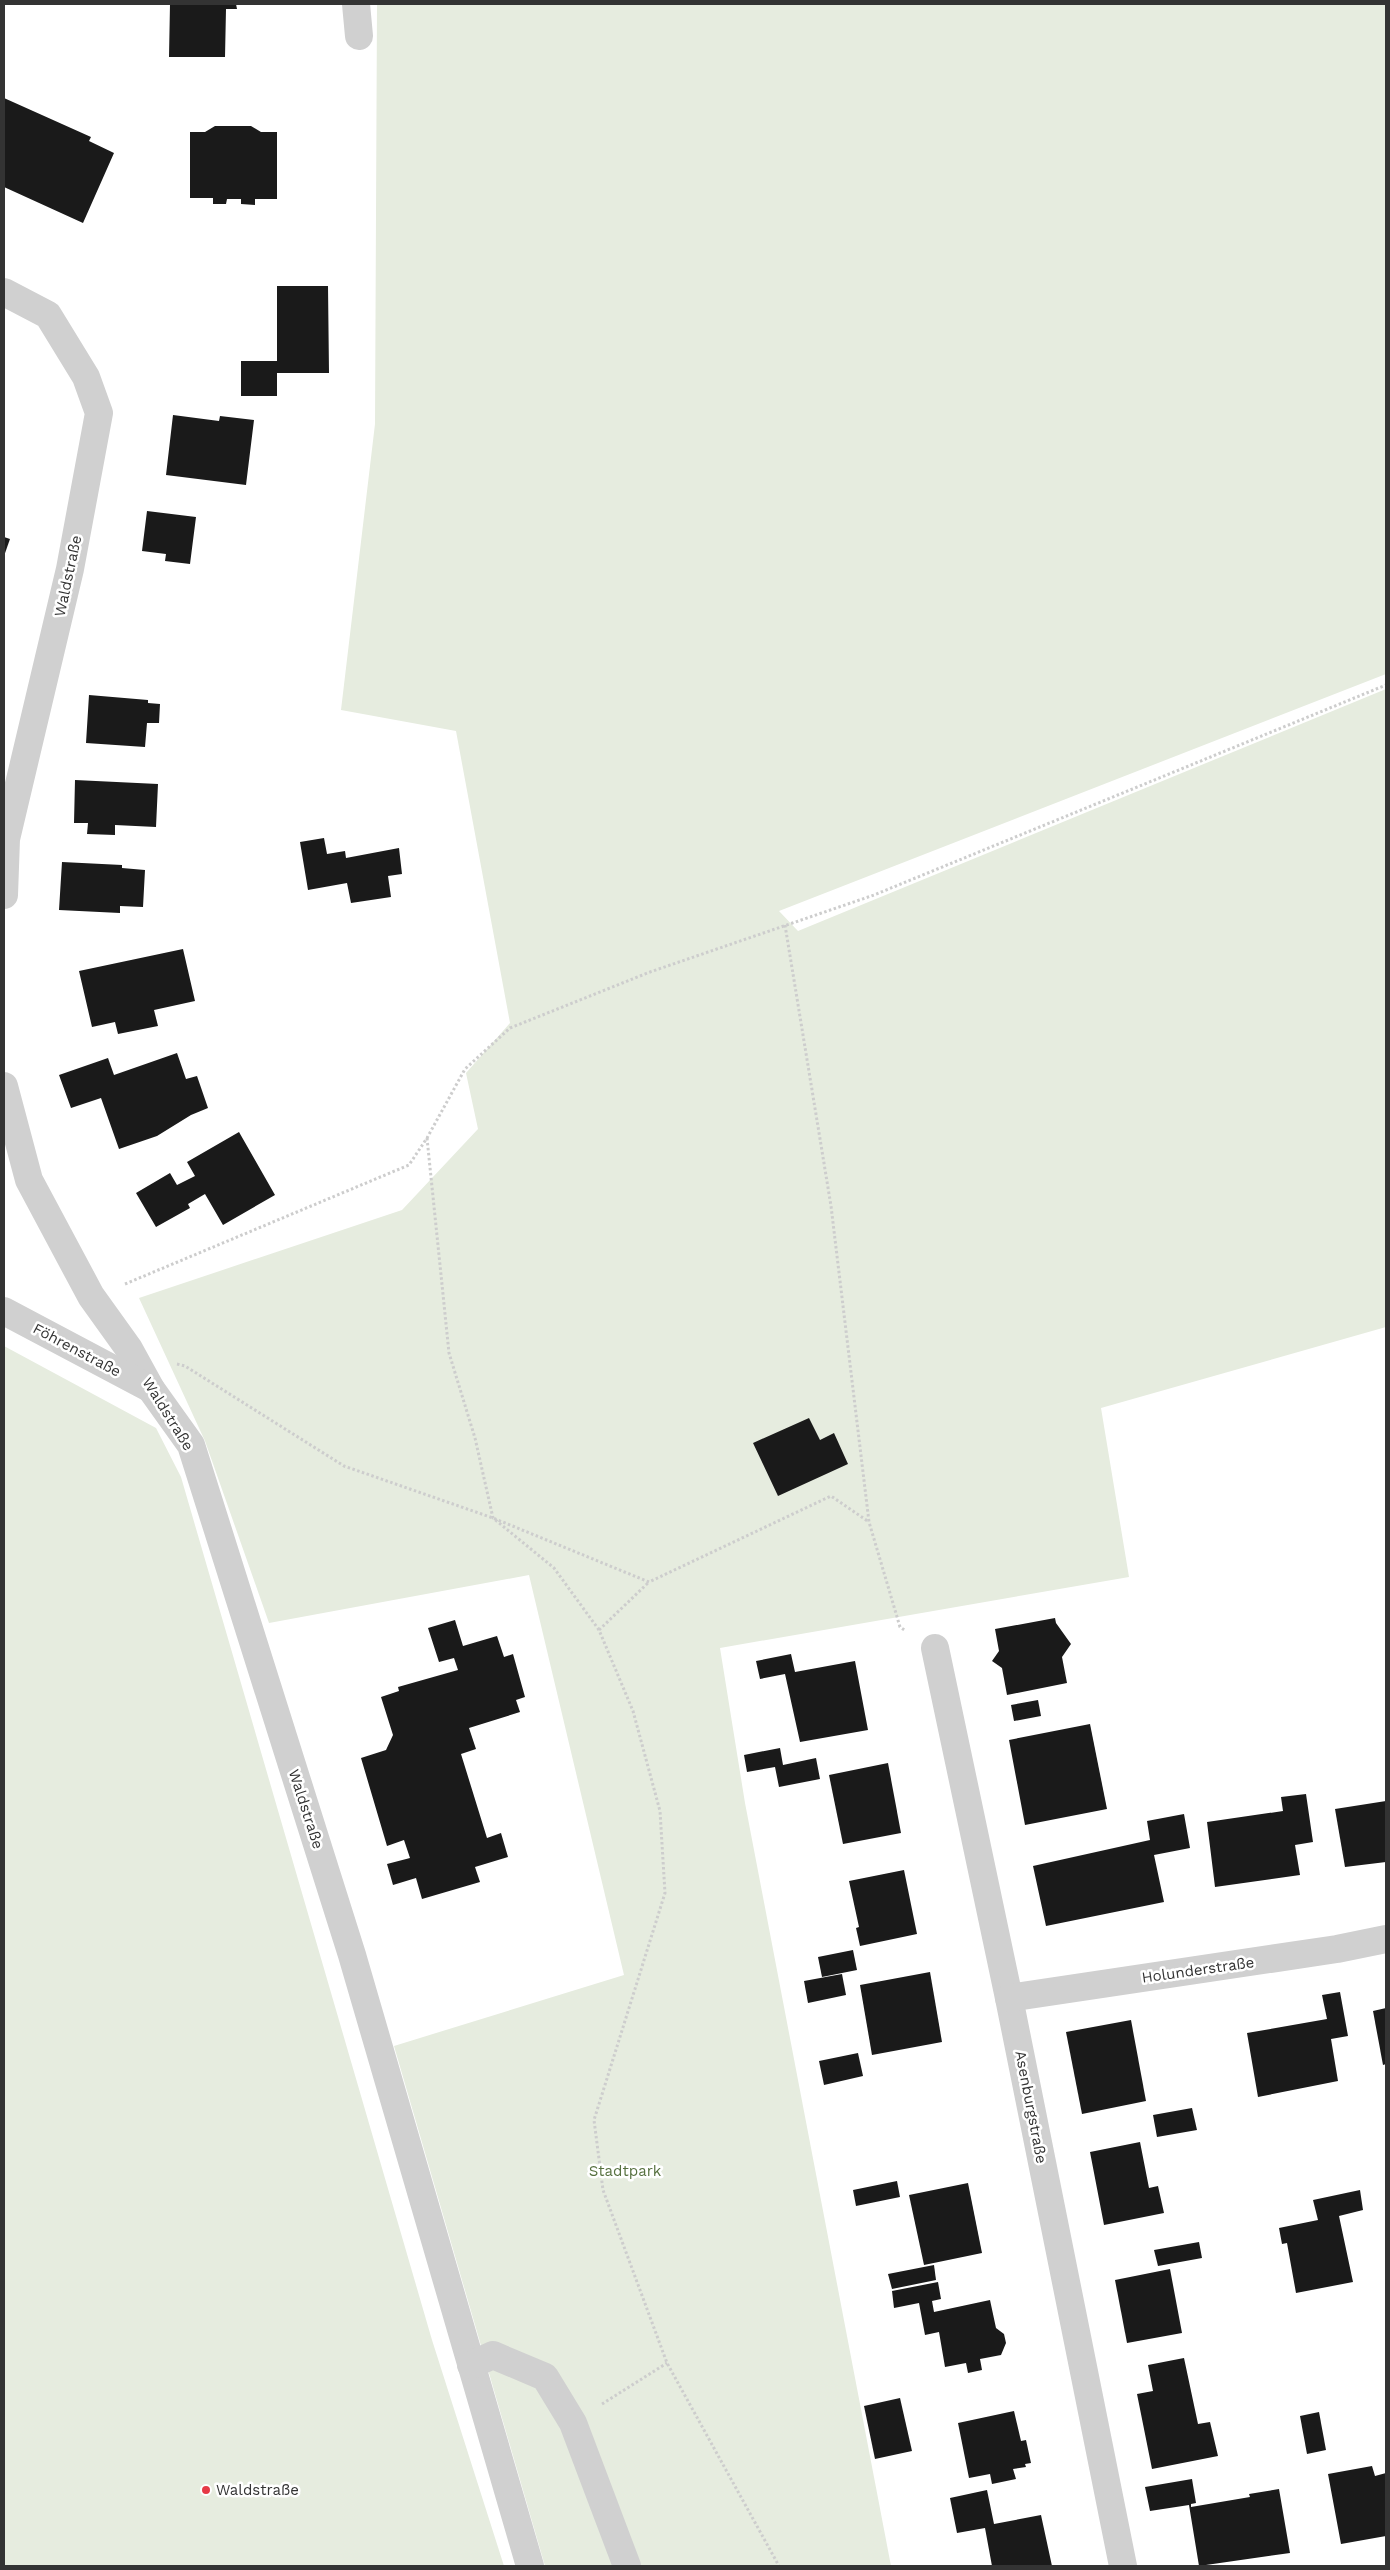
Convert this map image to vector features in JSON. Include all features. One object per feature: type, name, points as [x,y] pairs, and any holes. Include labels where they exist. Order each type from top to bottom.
[{"type":"street","points":[[356,4],[359,36]]},
{"type":"street","name":"Waldstraße","points":[[4,292],[48,314],[86,377],[99,413],[70,569],[6,838],[4,896]]},
{"type":"street","name":"Waldstraße","points":[[4,1086],[29,1180],[91,1296],[129,1349],[151,1389],[191,1445],[352,1955],[530,2566]]},
{"type":"street","name":"Föhrenstraße","points":[[4,1311],[151,1389]]},
{"type":"street","name":"Asenburgstraße","points":[[935,1648],[1009,1998],[1124,2566]]},
{"type":"street","name":"Holunderstraße","points":[[1009,1998],[1328,1951],[1386,1939]]},
{"type":"street","points":[[472,2365],[493,2355],[545,2377],[573,2423],[627,2566]]},
{"type":"path","points":[[137,1280],[409,1165],[427,1138],[465,1069],[510,1028],[650,972],[874,895],[1386,684]]},
{"type":"path","points":[[785,925],[832,1206],[869,1522],[900,1627],[935,1648]]},
{"type":"path","points":[[427,1138],[449,1353],[475,1438],[493,1518],[554,1568],[599,1630],[633,1711],[660,1811],[665,1893],[594,2120],[603,2190],[667,2363],[779,2566]]},
{"type":"path","points":[[129,1349],[185,1366],[344,1466],[493,1518],[649,1582]]},
{"type":"path","points":[[599,1630],[649,1582],[830,1496],[869,1522]]},
{"type":"path","points":[[573,2423],[667,2363]]},
{"type":"green space","name":"Stadtpark","points":[[377,4],[1386,4],[1386,674],[779,911],[798,931],[1386,689],[1386,1327],[1101,1408],[1129,1577],[720,1648],[745,1803],[891,2566],[545,2566],[394,2046],[624,1975],[529,1575],[269,1623],[205,1441],[139,1298],[402,1210],[478,1129],[466,1073],[510,1023],[456,731],[341,710],[375,424]]},
{"type":"green space","points":[[4,1346],[156,1428],[181,1477],[432,2340],[504,2566],[4,2566]]},
{"type":"building","points":[[170,4],[236,4],[237,9],[226,9],[225,57],[169,57]]},
{"type":"building","points":[[4,98],[91,137],[89,141],[114,153],[83,223],[4,187]]},
{"type":"building","points":[[215,126],[251,126],[261,132],[277,132],[277,199],[255,199],[255,205],[241,204],[241,199],[227,199],[226,204],[213,204],[213,198],[190,198],[190,132],[205,132]]},
{"type":"building","points":[[277,286],[328,286],[329,373],[277,373],[277,396],[241,396],[241,361],[277,361]]},
{"type":"building","points":[[173,415],[219,421],[220,416],[254,420],[246,485],[166,475]]},
{"type":"building","points":[[147,511],[196,517],[190,564],[165,561],[166,554],[142,551]]},
{"type":"building","points":[[4,537],[10,539],[4,556]]},
{"type":"building","points":[[89,695],[148,700],[148,703],[160,704],[159,723],[147,723],[145,747],[86,743]]},
{"type":"building","points":[[75,780],[158,784],[156,827],[115,825],[115,835],[87,834],[88,823],[74,823]]},
{"type":"building","points":[[324,838],[327,854],[345,851],[346,858],[399,848],[402,874],[388,876],[391,897],[351,903],[347,883],[308,890],[300,842]]},
{"type":"building","points":[[62,862],[122,865],[122,868],[145,870],[143,907],[120,906],[120,913],[59,910]]},
{"type":"building","points":[[183,949],[195,1001],[154,1010],[158,1026],[118,1034],[115,1022],[92,1027],[79,971]]},
{"type":"building","points":[[177,1053],[186,1079],[197,1076],[208,1108],[191,1115],[157,1136],[119,1149],[101,1098],[71,1108],[59,1075],[108,1058],[114,1075]]},
{"type":"building","points":[[239,1132],[275,1195],[223,1225],[205,1194],[188,1204],[190,1208],[156,1227],[136,1193],[170,1173],[177,1185],[195,1176],[187,1162]]},
{"type":"building","points":[[809,1418],[820,1440],[834,1433],[848,1464],[778,1496],[753,1443]]},
{"type":"building","points":[[1055,1618],[1056,1623],[1071,1644],[1062,1657],[1067,1683],[1007,1695],[1002,1668],[992,1661],[999,1651],[995,1629]]},
{"type":"building","points":[[455,1620],[463,1646],[497,1636],[504,1657],[513,1654],[525,1697],[516,1700],[520,1712],[469,1728],[476,1749],[461,1754],[487,1838],[501,1833],[508,1857],[475,1867],[480,1882],[422,1899],[416,1878],[393,1885],[387,1864],[410,1858],[404,1840],[387,1846],[361,1758],[386,1750],[393,1735],[381,1697],[399,1691],[398,1687],[458,1670],[454,1658],[439,1662],[428,1628]]},
{"type":"building","points":[[791,1654],[795,1672],[855,1661],[868,1730],[800,1742],[785,1674],[760,1679],[756,1661]]},
{"type":"building","points":[[1038,1700],[1041,1716],[1014,1721],[1011,1705]]},
{"type":"building","points":[[1090,1724],[1107,1809],[1025,1825],[1009,1740]]},
{"type":"building","points":[[780,1748],[783,1765],[816,1758],[820,1779],[779,1787],[775,1767],[747,1772],[744,1755]]},
{"type":"building","points":[[888,1763],[901,1833],[843,1844],[829,1775]]},
{"type":"building","points":[[1306,1794],[1313,1842],[1295,1845],[1300,1875],[1215,1887],[1207,1822],[1283,1811],[1281,1797]]},
{"type":"building","points":[[1386,1801],[1386,1862],[1345,1867],[1335,1809]]},
{"type":"building","points":[[1184,1814],[1190,1848],[1154,1855],[1164,1902],[1046,1926],[1033,1866],[1150,1840],[1147,1821]]},
{"type":"building","points":[[904,1870],[917,1934],[860,1946],[856,1928],[859,1927],[849,1881]]},
{"type":"building","points":[[853,1950],[857,1970],[822,1977],[818,1957]]},
{"type":"building","points":[[930,1972],[942,2042],[872,2055],[860,1985]]},
{"type":"building","points":[[842,1974],[846,1995],[808,2003],[804,1981]]},
{"type":"building","points":[[1340,1992],[1348,2036],[1331,2039],[1338,2081],[1258,2097],[1247,2033],[1327,2019],[1322,1995]]},
{"type":"building","points":[[1386,2008],[1386,2064],[1383,2065],[1373,2011]]},
{"type":"building","points":[[1131,2020],[1146,2101],[1082,2114],[1066,2032]]},
{"type":"building","points":[[858,2053],[863,2076],[824,2085],[819,2061]]},
{"type":"building","points":[[1192,2108],[1197,2130],[1157,2137],[1153,2115]]},
{"type":"building","points":[[1140,2142],[1149,2188],[1158,2186],[1164,2213],[1104,2225],[1090,2152]]},
{"type":"building","points":[[897,2181],[900,2197],[856,2206],[853,2190]]},
{"type":"building","points":[[968,2183],[982,2253],[924,2265],[909,2195]]},
{"type":"building","points":[[1360,2190],[1363,2210],[1339,2216],[1353,2282],[1296,2293],[1287,2243],[1282,2244],[1279,2228],[1318,2220],[1313,2200]]},
{"type":"building","points":[[1199,2242],[1202,2258],[1158,2266],[1154,2250]]},
{"type":"building","points":[[934,2265],[936,2280],[892,2289],[888,2274]]},
{"type":"building","points":[[1170,2269],[1182,2333],[1127,2343],[1115,2280]]},
{"type":"building","points":[[938,2282],[941,2299],[932,2301],[934,2312],[990,2300],[996,2328],[1004,2334],[1006,2343],[1001,2355],[980,2359],[982,2370],[968,2373],[966,2363],[945,2367],[939,2332],[925,2335],[919,2303],[894,2308],[892,2291]]},
{"type":"building","points":[[1184,2358],[1198,2424],[1210,2422],[1218,2456],[1152,2469],[1137,2394],[1153,2391],[1148,2365]]},
{"type":"building","points":[[900,2398],[912,2451],[875,2459],[864,2406]]},
{"type":"building","points":[[1014,2411],[1021,2441],[1026,2440],[1031,2463],[1025,2464],[1026,2467],[1013,2469],[1016,2479],[992,2484],[990,2474],[969,2478],[958,2423]]},
{"type":"building","points":[[1319,2412],[1326,2450],[1307,2454],[1300,2416]]},
{"type":"building","points":[[1372,2466],[1375,2476],[1386,2473],[1386,2536],[1341,2544],[1328,2474]]},
{"type":"building","points":[[1192,2479],[1196,2503],[1191,2504],[1191,2507],[1250,2497],[1249,2494],[1279,2489],[1290,2553],[1199,2566],[1189,2505],[1150,2511],[1145,2487]]},
{"type":"building","points":[[987,2490],[994,2524],[1041,2515],[1052,2566],[992,2566],[985,2528],[957,2533],[950,2498]]},
{"type":"place","name":"Waldstraße","points":[[206,2490]]}]
